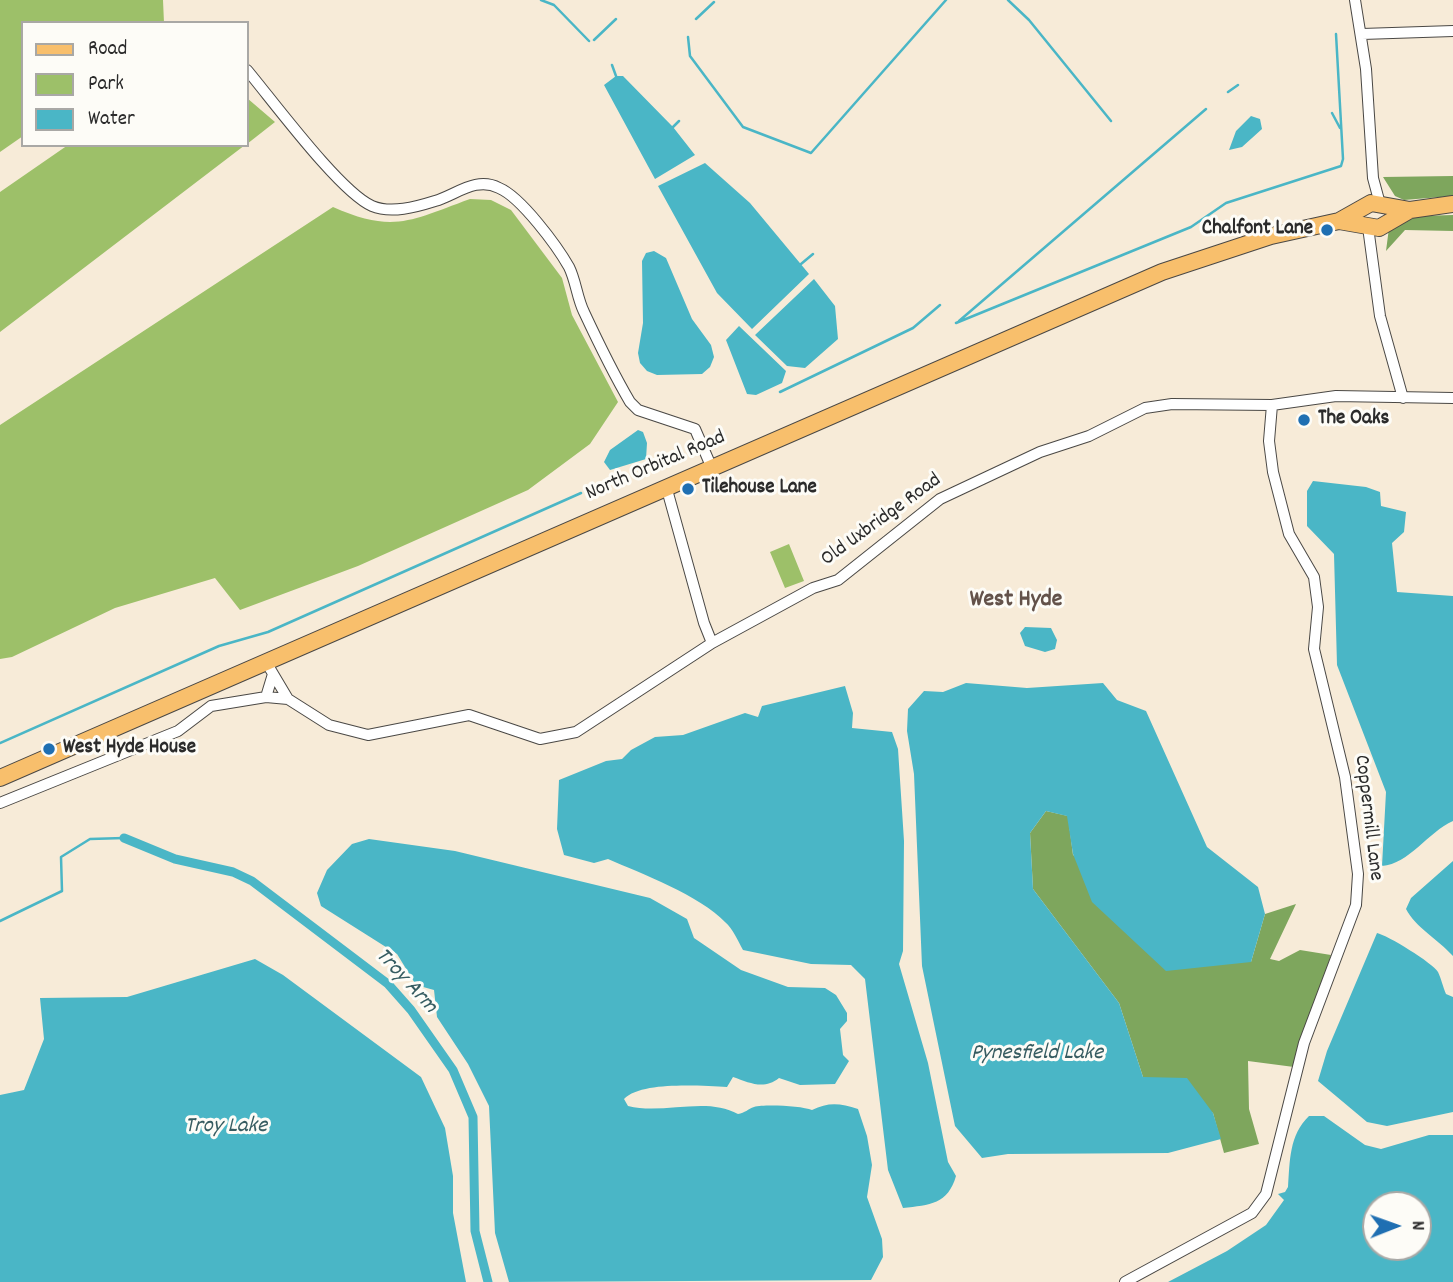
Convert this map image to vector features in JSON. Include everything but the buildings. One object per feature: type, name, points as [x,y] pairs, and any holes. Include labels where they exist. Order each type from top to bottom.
[{"type":"main road","points":[[1374,215],[1453,204]]},
{"type":"main road","name":"North Orbital Road","points":[[0,778],[270,668],[711,466],[1162,272],[1271,236],[1374,215]]},
{"type":"street","points":[[1355,0],[1362,34],[1373,178],[1373,252],[1380,316],[1403,398]]},
{"type":"street","points":[[1362,34],[1453,31]]},
{"type":"street","points":[[248,71],[342,182],[370,205],[388,209],[412,208],[439,200],[469,186],[488,184],[506,192],[517,201],[569,268],[583,312],[630,402],[638,410],[695,429],[711,466]]},
{"type":"street","name":"Old Uxbridge Road","points":[[270,668],[288,699],[329,725],[368,735],[469,715],[540,739],[576,732],[712,643],[813,588],[838,580],[940,499],[1040,452],[1089,436],[1133,413],[1155,406],[1272,405],[1336,396],[1453,398]]},
{"type":"street","name":"Coppermill Lane","points":[[1125,1282],[1252,1213],[1266,1194],[1304,1043],[1356,905],[1358,874],[1345,777],[1314,649],[1318,607],[1314,577],[1289,534],[1277,490],[1269,441],[1272,405]]},
{"type":"street","points":[[666,486],[712,643]]},
{"type":"street","points":[[266,697],[270,668]]},
{"type":"street","points":[[0,803],[178,731],[211,706],[266,697],[288,699]]},
{"type":"green space","points":[[0,0],[163,0],[164,21],[21,21],[21,137],[0,152]]},
{"type":"green space","points":[[248,99],[275,122],[248,143]]},
{"type":"green space","points":[[65,147],[242,147],[0,332],[0,192]]},
{"type":"green space","points":[[1453,176],[1453,196],[1404,200],[1395,196],[1383,177]]},
{"type":"green space","points":[[470,199],[491,200],[511,210],[562,278],[572,315],[618,402],[590,444],[528,490],[358,566],[240,610],[215,578],[115,608],[12,657],[0,659],[0,425],[333,207],[372,220],[388,222],[417,218]]},
{"type":"green space","points":[[1453,215],[1453,231],[1405,230],[1386,251],[1389,228],[1418,216]]},
{"type":"green space","points":[[789,544],[804,581],[785,588],[770,552]]},
{"type":"green space","points":[[1046,811],[1068,816],[1073,855],[1251,962],[1265,914],[1296,904],[1270,959],[1279,961],[1300,950],[1331,955],[1294,1067],[1248,1061],[1249,1109],[1259,1144],[1224,1153],[1213,1113],[1143,1077],[1119,1003],[1033,889],[1030,833]]},
{"type":"water","points":[[616,76],[623,76],[673,127],[695,155],[655,179],[604,85]]},
{"type":"water","points":[[1251,116],[1260,119],[1262,129],[1242,147],[1229,150],[1236,131]]},
{"type":"water","points":[[705,163],[750,203],[809,274],[752,329],[717,293],[658,186]]},
{"type":"water","points":[[654,251],[666,258],[692,319],[711,345],[714,357],[710,367],[702,374],[657,375],[647,371],[640,363],[638,353],[643,323],[642,261],[646,253]]},
{"type":"water","points":[[814,279],[835,306],[838,339],[805,368],[787,366],[755,335]]},
{"type":"water","points":[[739,326],[786,371],[782,383],[756,395],[747,394],[726,340]]},
{"type":"water","points":[[638,430],[643,432],[647,443],[646,459],[610,470],[604,462],[610,450]]},
{"type":"water","points":[[1313,481],[1366,487],[1380,492],[1381,506],[1406,512],[1404,532],[1392,543],[1397,592],[1453,596],[1453,821],[1401,860],[1382,866],[1386,792],[1337,665],[1334,554],[1307,526],[1307,491]]},
{"type":"water","points":[[1025,627],[1051,628],[1057,640],[1055,649],[1045,652],[1025,646],[1020,633]]},
{"type":"water","name":"Pynesfield Lake","points":[[966,683],[1027,688],[1103,683],[1117,700],[1146,711],[1207,847],[1258,887],[1265,914],[1251,962],[1166,971],[1092,902],[1073,854],[1067,816],[1046,811],[1030,833],[1033,889],[1119,1003],[1143,1077],[1187,1078],[1213,1113],[1221,1139],[1168,1153],[1008,1154],[982,1158],[955,1126],[922,966],[914,774],[907,731],[908,709],[924,691],[943,692]]},
{"type":"water","points":[[845,686],[853,713],[852,728],[892,732],[898,749],[904,841],[903,951],[899,964],[928,1063],[948,1162],[956,1176],[943,1198],[913,1207],[903,1208],[888,1170],[865,979],[851,965],[811,964],[743,950],[725,922],[686,894],[608,859],[594,863],[564,855],[557,829],[559,780],[606,761],[622,759],[631,750],[655,737],[683,735],[745,713],[758,717],[762,706]]},
{"type":"water","points":[[369,839],[455,851],[650,898],[687,919],[694,938],[741,970],[788,987],[825,988],[836,995],[847,1013],[847,1021],[840,1029],[843,1055],[849,1061],[835,1084],[800,1085],[779,1078],[762,1085],[733,1077],[727,1087],[658,1087],[644,1089],[624,1099],[628,1106],[641,1108],[712,1106],[738,1114],[754,1107],[766,1106],[812,1110],[834,1104],[858,1109],[867,1136],[872,1165],[867,1197],[882,1239],[883,1257],[871,1280],[509,1282],[495,1233],[489,1106],[468,1064],[437,1017],[434,990],[416,985],[397,954],[321,906],[317,893],[327,870],[352,844]]},
{"type":"water","points":[[1453,861],[1453,956],[1415,922],[1406,909],[1411,898]]},
{"type":"water","points":[[1377,933],[1428,962],[1439,974],[1446,994],[1453,997],[1453,1112],[1387,1126],[1367,1122],[1318,1081],[1327,1051]]},
{"type":"water","name":"Troy Lake","points":[[255,959],[283,975],[421,1077],[445,1128],[453,1176],[453,1213],[466,1282],[0,1282],[0,1095],[24,1090],[44,1039],[40,998],[127,997]]},
{"type":"water","points":[[1309,1116],[1324,1116],[1365,1145],[1381,1149],[1429,1135],[1453,1135],[1453,1282],[1168,1282],[1227,1251],[1266,1225],[1284,1200],[1278,1194],[1285,1192],[1288,1187],[1292,1149],[1298,1131]]},
{"type":"waterway","points":[[541,0],[554,5],[589,41]]},
{"type":"waterway","points":[[688,37],[690,56],[743,127],[811,153],[946,0]]},
{"type":"waterway","points":[[1008,0],[1029,20],[1111,121]]},
{"type":"waterway","points":[[696,19],[714,2]]},
{"type":"waterway","points":[[594,40],[616,19]]},
{"type":"waterway","points":[[956,323],[1191,227],[1226,203],[1341,166],[1343,159],[1336,34]]},
{"type":"waterway","points":[[612,65],[616,76]]},
{"type":"waterway","points":[[1228,92],[1238,85]]},
{"type":"waterway","points":[[959,321],[1206,109]]},
{"type":"waterway","points":[[1332,113],[1340,128]]},
{"type":"waterway","points":[[673,127],[679,121]]},
{"type":"waterway","points":[[801,264],[813,254]]},
{"type":"waterway","points":[[780,392],[913,328],[940,305]]},
{"type":"waterway","points":[[0,743],[219,646],[268,632],[581,493]]},
{"type":"waterway","points":[[0,921],[62,891],[61,857],[90,839],[124,838]]},
{"type":"waterway","name":"Troy Arm","points":[[124,838],[175,859],[233,872],[252,881],[388,984],[411,1010],[453,1070],[473,1117],[475,1231],[488,1282]]},
{"type":"place","name":"Chalfont Lane","points":[[1327,230]]},
{"type":"place","name":"The Oaks","points":[[1304,420]]},
{"type":"place","name":"Tilehouse Lane","points":[[688,489]]},
{"type":"place","name":"West Hyde House","points":[[49,749]]},
{"type":"district","name":"West Hyde","points":[[1016,602]]}]
